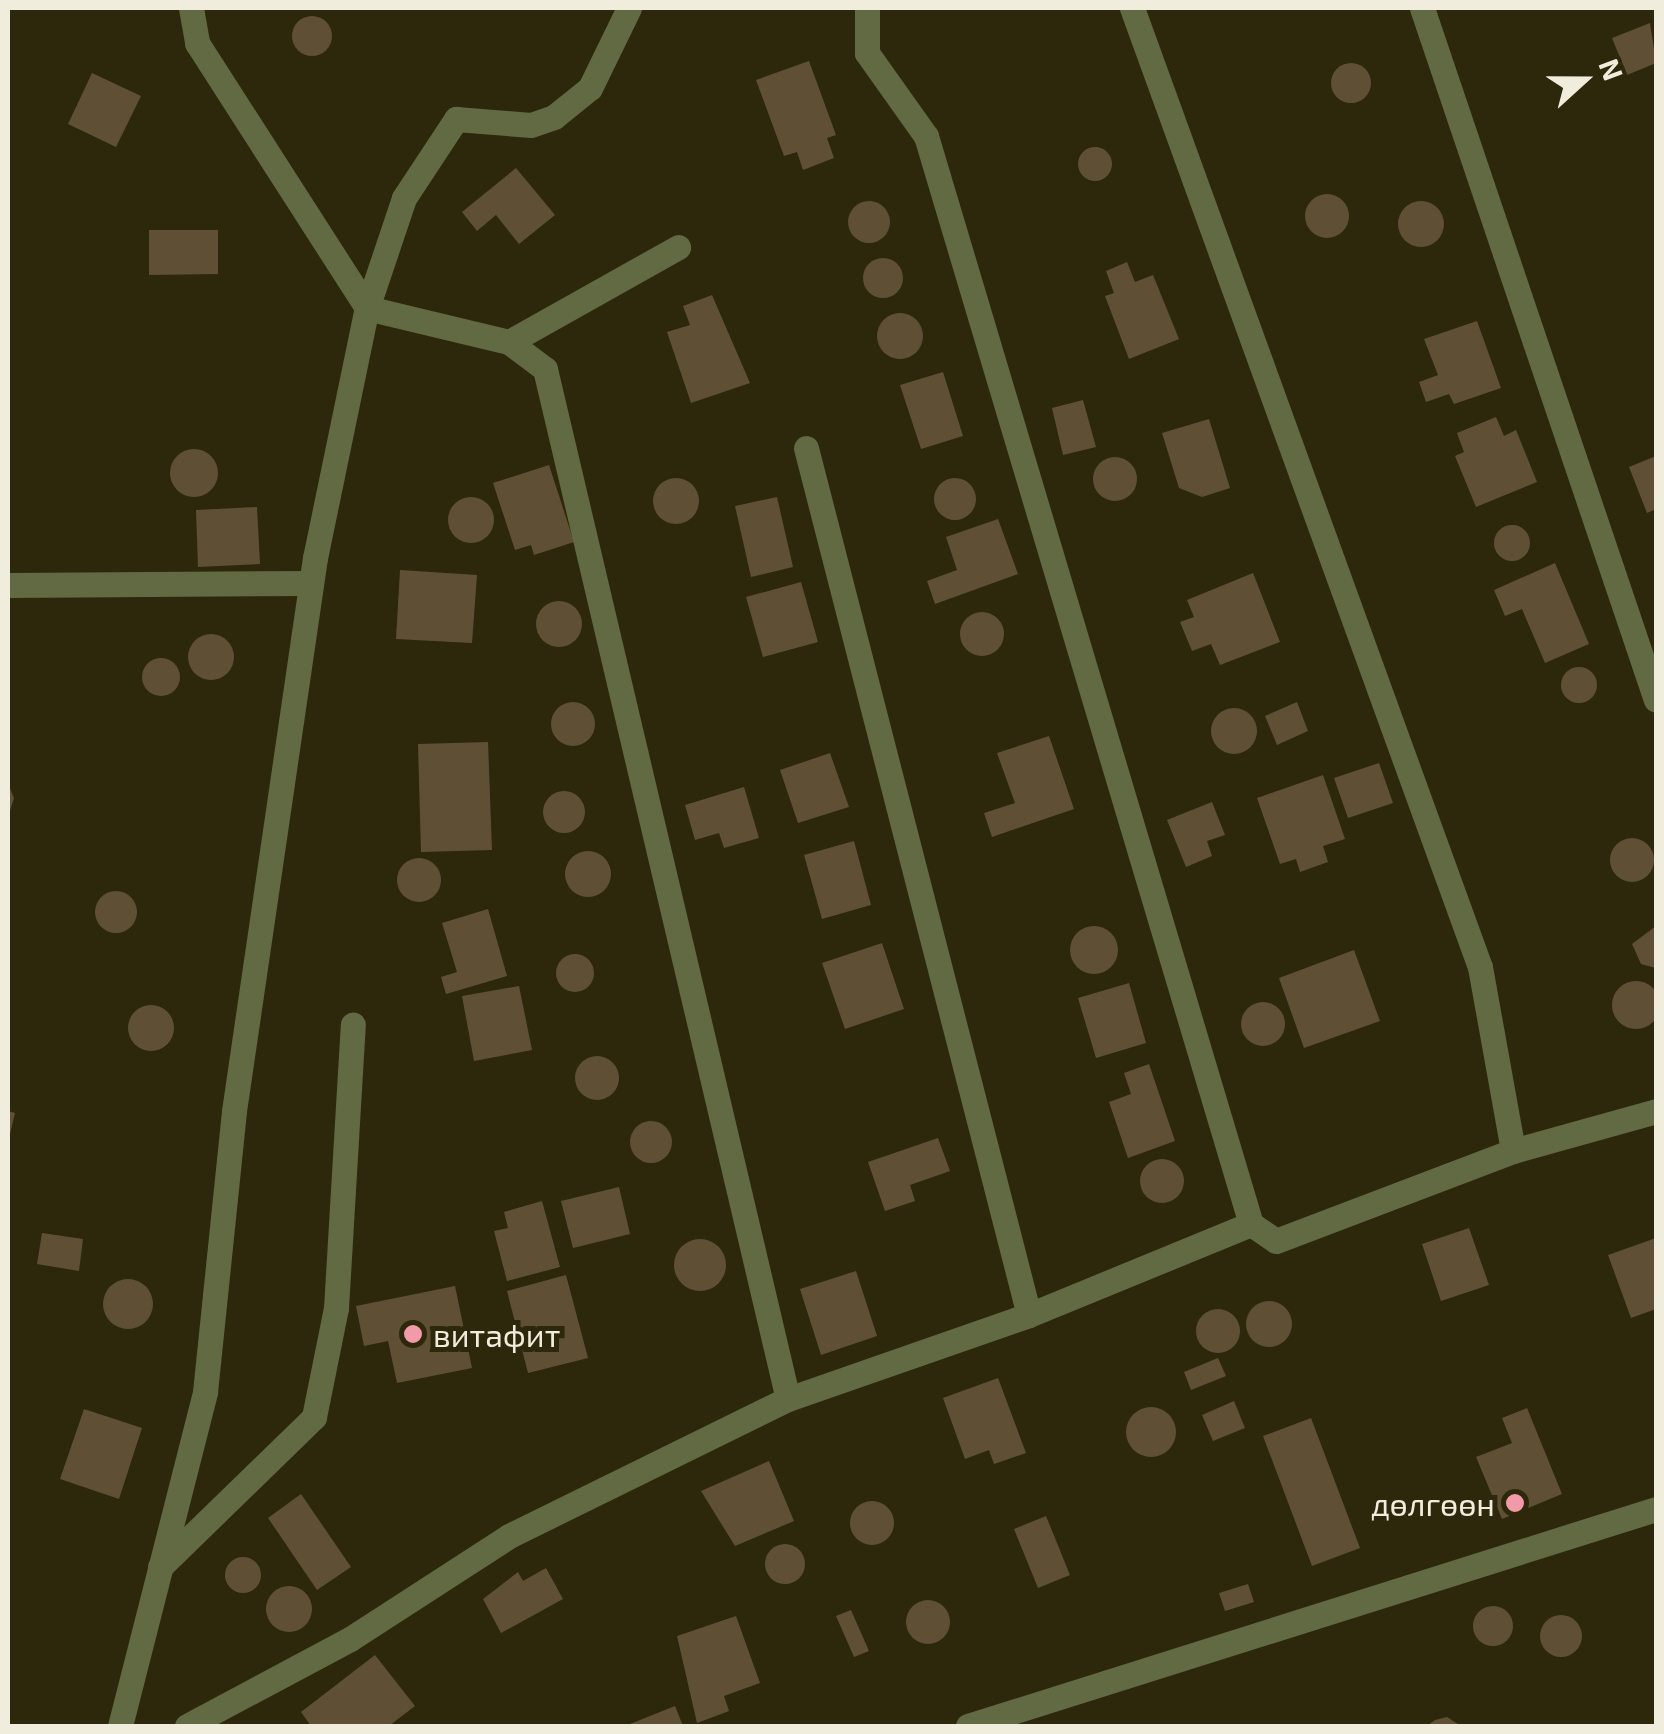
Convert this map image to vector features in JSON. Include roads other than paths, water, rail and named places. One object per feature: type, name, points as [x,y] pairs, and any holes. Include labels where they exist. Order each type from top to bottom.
[{"type":"street","points":[[191,8],[197,42],[368,308],[509,342],[544,370],[580,491],[788,1399]]},
{"type":"street","points":[[120,1726],[206,1392],[234,1111],[311,584],[368,308],[404,198],[456,119],[531,125],[554,117],[590,88],[628,8]]},
{"type":"street","points":[[868,8],[867,53],[926,136],[1252,1224],[1276,1241],[1513,1151],[1656,1111]]},
{"type":"street","points":[[1132,8],[1480,967],[1513,1151]]},
{"type":"street","points":[[1422,8],[1656,700]]},
{"type":"street","points":[[509,342],[678,246]]},
{"type":"street","points":[[806,448],[1030,1315]]},
{"type":"street","points":[[8,585],[311,584]]},
{"type":"street","points":[[160,1568],[314,1417],[336,1308],[352,1025]]},
{"type":"street","points":[[187,1726],[350,1639],[509,1536],[788,1399],[1030,1315],[1252,1224]]},
{"type":"street","points":[[968,1726],[1656,1509]]},
{"type":"place","name":"витафит","points":[[413,1334]]},
{"type":"place","name":"дөлгөөн","points":[[1515,1503]]}]
